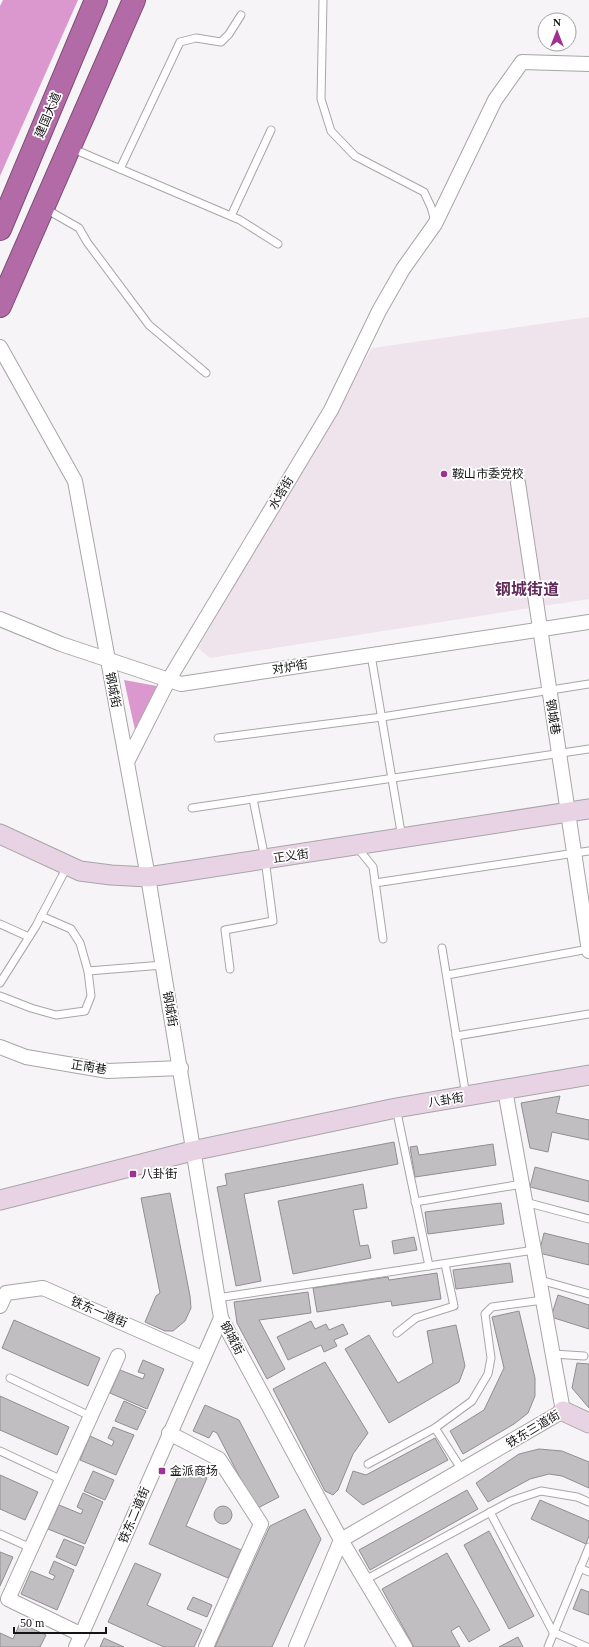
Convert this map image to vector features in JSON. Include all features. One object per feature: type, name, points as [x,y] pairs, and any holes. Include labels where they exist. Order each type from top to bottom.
[{"type":"highway","name":"建国大道","points":[[0,229],[96,0]]},
{"type":"highway","points":[[0,306],[134,0]]},
{"type":"street","name":"水塔街","points":[[127,762],[168,681],[331,410],[361,344],[382,305],[403,269],[435,224],[495,100],[522,62],[589,64]]},
{"type":"street","name":"钢城街","points":[[0,347],[75,481],[148,877],[180,1068],[192,1151],[221,1318],[342,1540],[405,1647]]},
{"type":"street","name":"钢城巷","points":[[518,483],[568,812],[582,852],[589,950]]},
{"type":"street","name":"对炉街","points":[[0,619],[61,644],[168,681],[181,684],[589,622]]},
{"type":"street","name":"正义街","points":[[0,834],[80,871],[148,877],[589,809]]},
{"type":"street","name":"正南巷","points":[[0,1047],[26,1057],[108,1071],[180,1068]]},
{"type":"street","name":"八卦街","points":[[0,1200],[192,1151],[396,1108],[589,1075]]},
{"type":"street","name":"铁东三道街","points":[[342,1540],[563,1411],[505,1090]]},
{"type":"street","name":"铁东一道街","points":[[0,1306],[6,1293],[43,1288],[202,1358]]},
{"type":"street","name":"铁东二道街","points":[[79,1641],[169,1432],[221,1318]]},
{"type":"street","points":[[79,1641],[4,1601],[31,1548],[118,1356]]},
{"type":"street","points":[[563,1411],[589,1422]]},
{"type":"street","points":[[169,1432],[219,1459],[261,1524],[206,1647]]},
{"type":"street","points":[[296,1647],[342,1540]]},
{"type":"lane","points":[[323,0],[320,99],[331,131],[355,156],[424,192],[432,207],[435,224]]},
{"type":"lane","points":[[120,169],[180,42],[196,38],[221,42],[229,34],[241,15]]},
{"type":"lane","points":[[231,216],[271,130]]},
{"type":"lane","points":[[69,148],[231,216],[278,244]]},
{"type":"lane","points":[[43,208],[79,228],[87,242],[149,325],[206,373]]},
{"type":"lane","points":[[371,655],[402,838]]},
{"type":"lane","points":[[218,738],[382,717],[589,684]]},
{"type":"lane","points":[[192,808],[589,749]]},
{"type":"lane","points":[[230,969],[225,930],[273,921],[265,859],[253,799]]},
{"type":"lane","points":[[356,846],[373,867],[383,939]]},
{"type":"lane","points":[[375,883],[582,852]]},
{"type":"lane","points":[[0,983],[29,937],[68,865]]},
{"type":"lane","points":[[0,996],[31,1008],[56,1015],[85,1011],[91,996],[88,971],[80,943],[72,929],[41,916]]},
{"type":"lane","points":[[0,924],[29,937]]},
{"type":"lane","points":[[442,948],[466,1096]]},
{"type":"lane","points":[[447,975],[589,950]]},
{"type":"lane","points":[[88,971],[163,965]]},
{"type":"lane","points":[[456,1036],[589,1014]]},
{"type":"lane","points":[[396,1108],[428,1266]]},
{"type":"lane","points":[[415,1202],[522,1184]]},
{"type":"lane","points":[[525,1202],[589,1219]]},
{"type":"lane","points":[[218,1298],[534,1250]]},
{"type":"lane","points":[[397,1333],[416,1318],[454,1306],[445,1264]]},
{"type":"lane","points":[[540,1280],[589,1294]]},
{"type":"lane","points":[[368,1464],[435,1428],[472,1401],[488,1374],[491,1358],[485,1314],[492,1307],[543,1300]]},
{"type":"lane","points":[[553,1354],[584,1356]]},
{"type":"lane","points":[[10,1378],[90,1416]]},
{"type":"lane","points":[[435,1428],[462,1470]]},
{"type":"lane","points":[[0,1452],[62,1480]]},
{"type":"lane","points":[[365,1580],[511,1501],[540,1491],[577,1497],[589,1502]]},
{"type":"lane","points":[[490,1512],[553,1632],[587,1647]]},
{"type":"lane","points":[[0,1534],[31,1548]]},
{"type":"lane","points":[[548,1647],[589,1546]]},
{"type":"lane","points":[[580,1568],[589,1572]]},
{"type":"shaded area","points":[[3,0],[78,0],[0,176],[0,6]]},
{"type":"shaded area","name":"鞍山市委党校","points":[[589,317],[589,599],[210,658],[198,648],[372,348]]},
{"type":"shaded area","points":[[124,680],[157,686],[135,730]]},
{"type":"building","points":[[560,1096],[556,1113],[589,1120],[589,1140],[552,1132],[548,1152],[530,1148],[521,1103]]},
{"type":"building","points":[[394,1142],[398,1164],[244,1194],[261,1281],[236,1286],[217,1187],[227,1185],[225,1174]]},
{"type":"building","points":[[493,1144],[496,1165],[415,1177],[410,1147],[417,1146],[419,1155]]},
{"type":"building","points":[[535,1167],[589,1181],[589,1202],[530,1187]]},
{"type":"building","points":[[363,1184],[367,1208],[353,1210],[360,1246],[368,1245],[371,1258],[293,1274],[278,1201]]},
{"type":"building","points":[[170,1193],[191,1308],[185,1321],[173,1331],[165,1331],[145,1322],[156,1296],[160,1293],[141,1198]]},
{"type":"building","points":[[501,1203],[504,1224],[428,1234],[425,1212]]},
{"type":"building","points":[[544,1233],[589,1244],[589,1265],[539,1253]]},
{"type":"building","points":[[414,1237],[417,1250],[394,1254],[392,1241]]},
{"type":"building","points":[[510,1263],[513,1282],[456,1289],[453,1270]]},
{"type":"building","points":[[437,1273],[441,1299],[392,1306],[391,1301],[317,1312],[313,1288],[388,1277],[389,1280]]},
{"type":"building","points":[[308,1292],[311,1313],[259,1320],[285,1369],[267,1379],[237,1323],[234,1302]]},
{"type":"building","points":[[558,1295],[589,1305],[589,1329],[551,1317]]},
{"type":"building","points":[[519,1311],[535,1378],[535,1396],[528,1413],[514,1424],[463,1454],[450,1431],[484,1410],[504,1368],[492,1317]]},
{"type":"building","points":[[14,1320],[100,1358],[88,1386],[2,1348]]},
{"type":"building","points":[[311,1321],[315,1329],[326,1324],[329,1330],[343,1324],[348,1334],[334,1340],[337,1346],[324,1352],[321,1345],[288,1360],[277,1337]]},
{"type":"building","points":[[456,1325],[465,1366],[459,1382],[389,1423],[345,1349],[369,1335],[398,1383],[433,1363],[427,1331]]},
{"type":"building","points":[[143,1360],[164,1369],[147,1409],[110,1393],[120,1370],[143,1379],[145,1374],[138,1372]]},
{"type":"building","points":[[325,1362],[368,1433],[353,1454],[338,1490],[333,1495],[325,1491],[273,1389]]},
{"type":"building","points":[[577,1363],[589,1364],[589,1408],[572,1388]]},
{"type":"building","points":[[0,1396],[69,1427],[57,1455],[0,1430]]},
{"type":"building","points":[[124,1401],[146,1411],[137,1430],[115,1421]]},
{"type":"building","points":[[205,1405],[239,1420],[279,1497],[256,1509],[217,1433],[213,1431],[209,1438],[193,1431]]},
{"type":"building","points":[[113,1427],[134,1435],[116,1475],[80,1460],[90,1436],[112,1446],[114,1441],[108,1438]]},
{"type":"building","points":[[435,1438],[448,1460],[363,1505],[346,1491],[353,1471],[366,1475]]},
{"type":"building","points":[[539,1449],[562,1451],[589,1462],[589,1488],[562,1476],[549,1474],[530,1479],[488,1502],[476,1483],[519,1454]]},
{"type":"building","points":[[182,1467],[207,1478],[186,1526],[241,1550],[228,1578],[149,1544]]},
{"type":"building","points":[[93,1471],[114,1480],[105,1500],[84,1491]]},
{"type":"building","points":[[0,1475],[38,1492],[25,1520],[0,1509]]},
{"type":"building","points":[[467,1490],[478,1509],[370,1570],[359,1550]]},
{"type":"building","points":[[83,1493],[103,1502],[85,1544],[48,1529],[59,1505],[81,1514],[83,1510],[77,1507]]},
{"type":"building","points":[[540,1500],[589,1521],[589,1536],[586,1544],[531,1519]]},
{"type":"building","points":[[223,1506],[227,1507],[231,1511],[231,1519],[227,1523],[223,1524],[219,1523],[215,1519],[214,1515],[215,1511],[219,1507]]},
{"type":"building","points":[[305,1509],[321,1539],[272,1647],[215,1647],[270,1526]]},
{"type":"building","points":[[489,1531],[534,1616],[509,1629],[464,1545]]},
{"type":"building","points":[[64,1539],[84,1547],[76,1566],[56,1557]]},
{"type":"building","points":[[0,1552],[13,1557],[0,1586]]},
{"type":"building","points":[[447,1553],[490,1630],[469,1642],[459,1626],[451,1631],[460,1647],[414,1647],[382,1589]]},
{"type":"building","points":[[54,1561],[74,1570],[57,1610],[21,1594],[31,1571],[53,1580],[55,1576],[49,1573]]},
{"type":"building","points":[[135,1563],[161,1574],[147,1605],[202,1630],[194,1647],[164,1647],[108,1622]]},
{"type":"building","points":[[581,1589],[589,1592],[589,1615],[573,1609]]},
{"type":"building","points":[[193,1597],[212,1605],[207,1617],[187,1609]]},
{"type":"building","points":[[20,1623],[46,1635],[40,1647],[0,1647],[0,1633],[13,1639]]},
{"type":"building","points":[[518,1637],[523,1647],[499,1647]]},
{"type":"building","points":[[104,1638],[124,1647],[100,1647]]},
{"type":"place","name":"鞍山市委党校","points":[[444,474]]},
{"type":"place","name":"八卦街","points":[[133,1174]]},
{"type":"place","name":"金派商场","points":[[162,1471]]},
{"type":"district","name":"钢城街道","points":[[527,589]]}]
